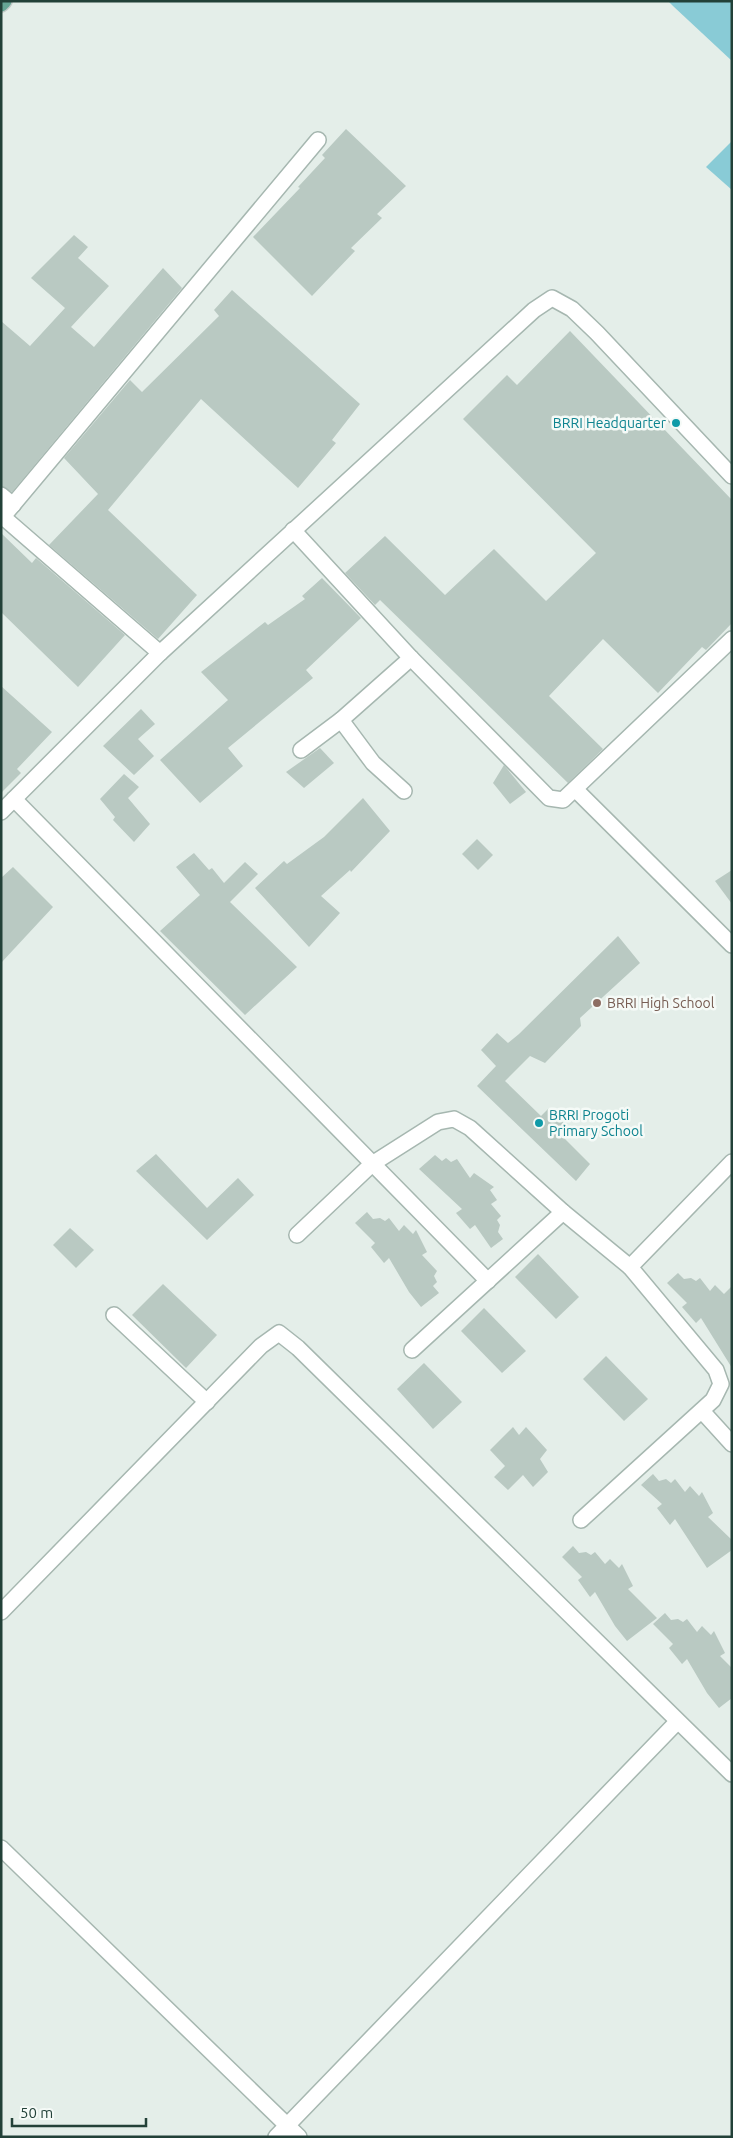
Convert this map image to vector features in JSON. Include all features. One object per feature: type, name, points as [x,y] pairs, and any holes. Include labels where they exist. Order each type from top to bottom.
[{"type":"main road","points":[[1,4],[4,1]]},
{"type":"street","points":[[6,514],[318,140]]},
{"type":"street","points":[[1,812],[160,653],[534,310],[552,298],[572,309],[597,333],[732,476]]},
{"type":"street","points":[[1,495],[6,514],[160,653]]},
{"type":"street","points":[[293,530],[411,658],[549,798],[563,800],[732,639]]},
{"type":"street","points":[[302,750],[341,720],[411,658]]},
{"type":"street","points":[[341,720],[373,763],[404,791]]},
{"type":"street","points":[[575,789],[732,945]]},
{"type":"street","points":[[14,799],[488,1281]]},
{"type":"street","points":[[297,1235],[372,1164],[438,1122],[454,1119],[470,1128],[563,1212],[630,1266],[716,1370],[721,1384],[713,1400],[702,1411],[581,1520]]},
{"type":"street","points":[[630,1266],[732,1162]]},
{"type":"street","points":[[412,1350],[563,1212]]},
{"type":"street","points":[[114,1315],[208,1402]]},
{"type":"street","points":[[1,1612],[261,1346],[279,1333],[298,1348],[732,1774]]},
{"type":"street","points":[[702,1411],[732,1444]]},
{"type":"street","points":[[276,2137],[677,1722]]},
{"type":"street","points":[[1,1848],[299,2137]]},
{"type":"water","points":[[668,1],[732,1],[732,61],[673,6]]},
{"type":"water","points":[[732,141],[732,190],[706,167]]},
{"type":"building","points":[[346,129],[406,186],[377,214],[382,218],[351,248],[355,251],[312,296],[253,237],[300,188],[298,187],[325,158],[322,155]]},
{"type":"building","points":[[74,235],[88,247],[78,258],[109,286],[71,327],[94,347],[163,268],[182,288],[12,492],[1,486],[1,321],[30,346],[65,308],[31,278]]},
{"type":"building","points":[[232,290],[360,404],[332,440],[336,443],[298,488],[201,399],[108,510],[197,595],[158,639],[49,545],[98,494],[64,458],[130,380],[142,392],[219,316],[214,310]]},
{"type":"building","points":[[570,331],[732,500],[732,623],[706,650],[702,647],[658,693],[603,639],[549,696],[603,749],[568,783],[380,600],[375,605],[345,573],[385,536],[445,595],[494,549],[546,601],[596,553],[463,419],[507,375],[517,385]]},
{"type":"building","points":[[1,533],[32,563],[36,558],[125,635],[78,687],[1,612]]},
{"type":"building","points":[[322,578],[361,618],[306,670],[313,678],[228,748],[243,766],[200,803],[160,760],[228,700],[201,672],[265,622],[268,625],[305,599],[302,596]]},
{"type":"building","points":[[1,686],[52,732],[17,769],[21,773],[1,793]]},
{"type":"building","points":[[141,709],[155,724],[138,739],[154,756],[134,775],[103,746]]},
{"type":"building","points":[[320,748],[334,763],[304,788],[286,772]]},
{"type":"building","points":[[504,765],[526,792],[510,804],[493,783]]},
{"type":"building","points":[[124,774],[139,787],[128,798],[150,824],[134,842],[113,820],[115,817],[100,799]]},
{"type":"building","points":[[363,798],[390,831],[351,872],[350,870],[321,896],[340,913],[309,947],[255,888],[284,861],[287,864],[324,837]]},
{"type":"building","points":[[477,839],[493,855],[478,870],[462,854]]},
{"type":"building","points":[[194,853],[209,870],[212,868],[224,883],[245,862],[258,874],[230,902],[297,967],[245,1015],[160,931],[200,895],[176,867]]},
{"type":"building","points":[[13,867],[53,907],[1,963],[1,878]]},
{"type":"building","points":[[732,870],[732,904],[715,881]]},
{"type":"building","points":[[618,936],[640,963],[580,1018],[581,1026],[545,1063],[530,1056],[505,1081],[541,1116],[549,1108],[570,1130],[562,1136],[590,1164],[576,1181],[477,1086],[496,1066],[481,1050],[497,1033],[508,1043],[519,1034]]},
{"type":"building","points":[[156,1154],[207,1208],[238,1178],[254,1195],[207,1240],[136,1171]]},
{"type":"building","points":[[435,1155],[442,1161],[446,1158],[451,1162],[457,1159],[470,1178],[474,1173],[494,1187],[490,1190],[497,1200],[491,1204],[501,1216],[497,1220],[500,1225],[498,1232],[503,1239],[491,1248],[475,1225],[470,1229],[456,1213],[462,1209],[419,1169]]},
{"type":"building","points":[[367,1212],[373,1219],[380,1218],[385,1221],[389,1218],[399,1231],[404,1225],[413,1234],[416,1230],[427,1252],[422,1255],[437,1271],[434,1276],[437,1282],[433,1286],[439,1293],[421,1307],[409,1292],[389,1258],[384,1263],[371,1247],[375,1243],[355,1223]]},
{"type":"building","points":[[70,1228],[94,1250],[76,1268],[53,1245]]},
{"type":"building","points":[[538,1254],[579,1297],[556,1319],[515,1277]]},
{"type":"building","points":[[678,1273],[684,1279],[691,1278],[696,1281],[700,1278],[710,1291],[715,1285],[724,1294],[732,1286],[732,1368],[701,1318],[696,1323],[682,1307],[687,1303],[667,1283]]},
{"type":"building","points":[[163,1284],[217,1335],[186,1368],[132,1315]]},
{"type":"building","points":[[484,1308],[526,1351],[502,1373],[461,1331]]},
{"type":"building","points":[[606,1356],[648,1399],[624,1421],[583,1379]]},
{"type":"building","points":[[424,1363],[462,1402],[433,1429],[397,1389]]},
{"type":"building","points":[[513,1427],[519,1435],[526,1427],[547,1450],[540,1459],[548,1472],[533,1487],[523,1475],[508,1490],[494,1477],[505,1466],[490,1450]]},
{"type":"building","points":[[653,1474],[659,1481],[666,1479],[671,1483],[675,1479],[685,1492],[690,1486],[699,1496],[702,1492],[713,1513],[708,1517],[732,1540],[732,1550],[707,1568],[675,1519],[670,1525],[657,1508],[662,1504],[641,1485]]},
{"type":"building","points":[[573,1546],[579,1553],[586,1552],[591,1555],[595,1552],[605,1564],[610,1559],[619,1568],[622,1564],[633,1586],[628,1589],[657,1618],[627,1641],[615,1626],[595,1592],[590,1597],[578,1580],[582,1577],[562,1557]]},
{"type":"building","points":[[665,1613],[671,1620],[678,1619],[683,1622],[687,1619],[697,1632],[702,1626],[711,1635],[714,1631],[725,1653],[720,1656],[732,1668],[732,1698],[719,1708],[707,1693],[687,1659],[682,1664],[669,1648],[673,1644],[653,1624]]},
{"type":"place","name":"BRRI Headquarter","points":[[676,423]]},
{"type":"place","name":"BRRI High School","points":[[597,1003]]},
{"type":"place","name":"BRRI Progoti Primary School","points":[[539,1123]]}]
